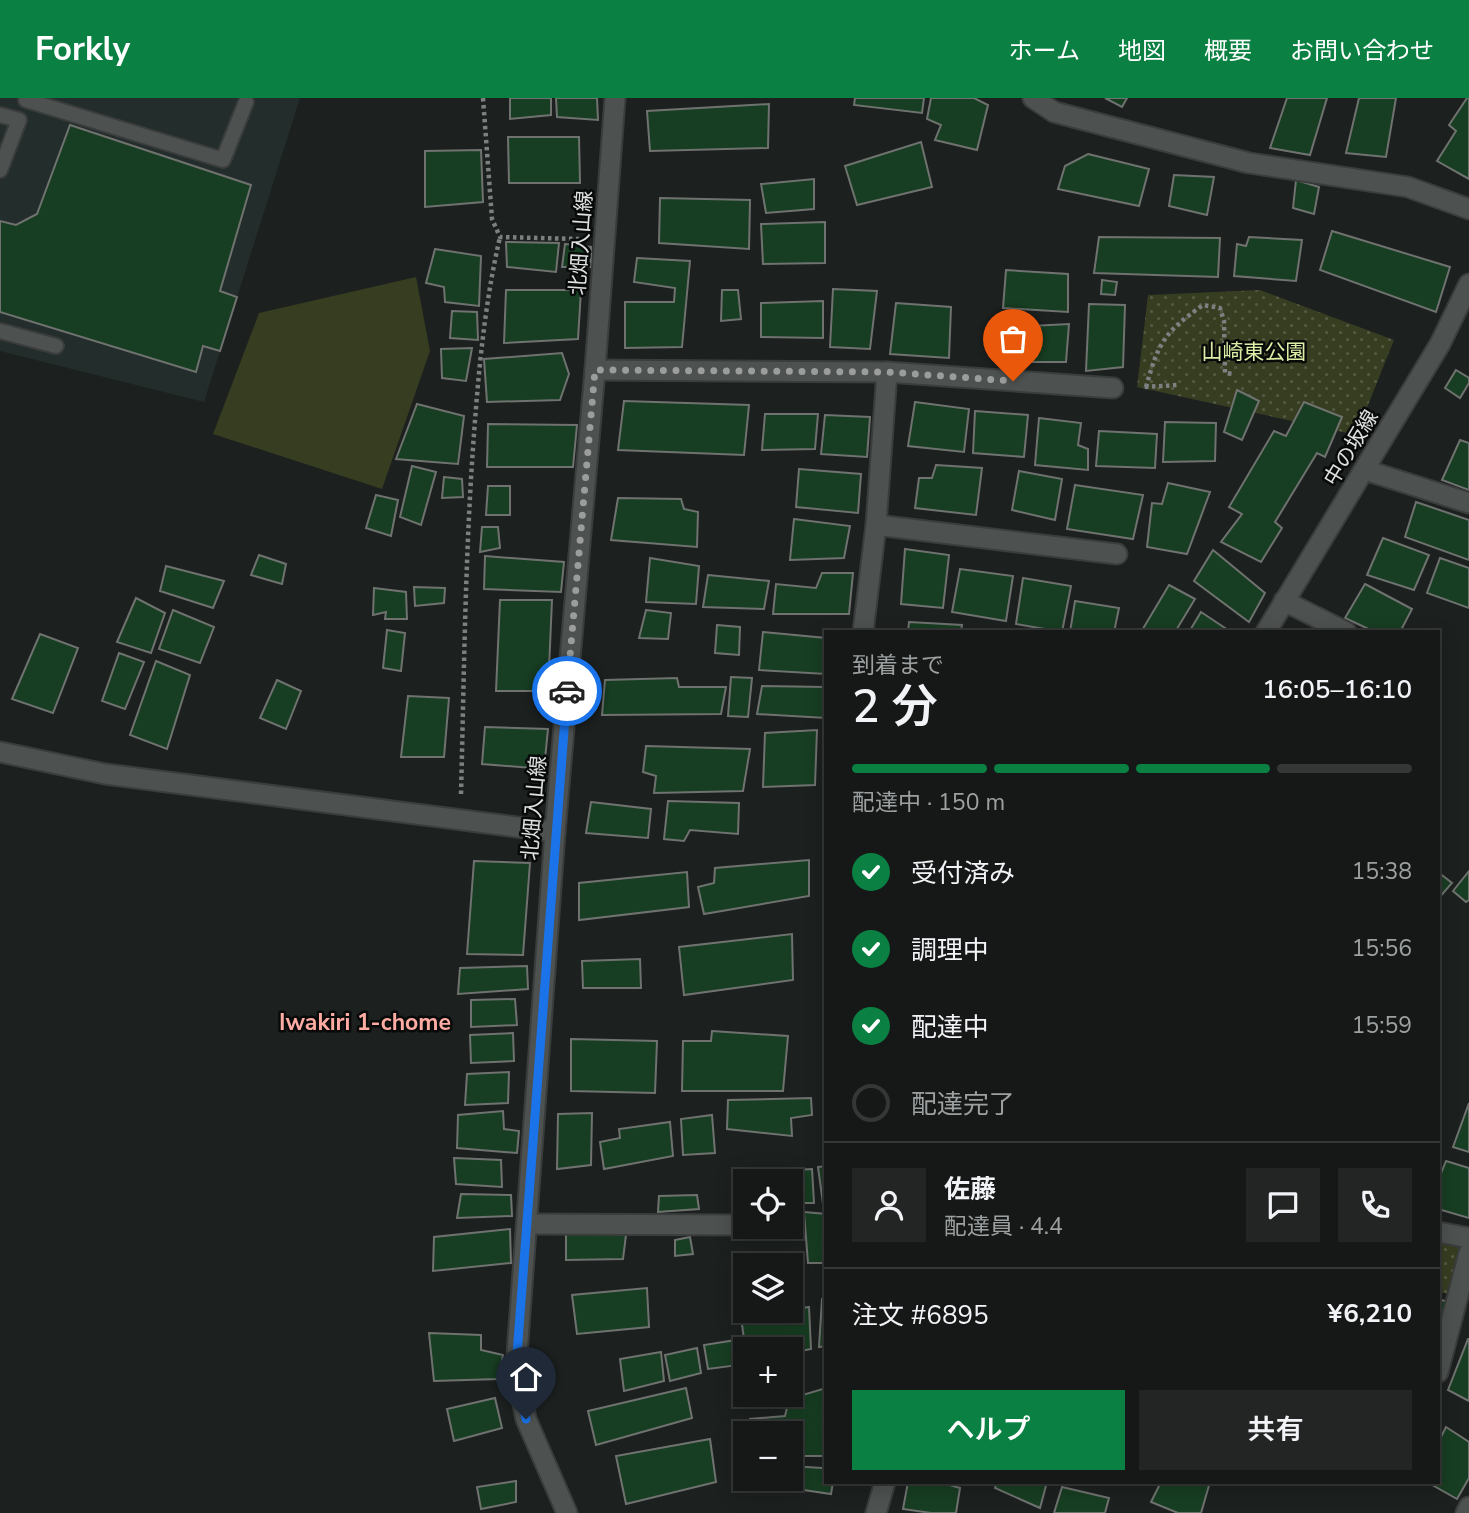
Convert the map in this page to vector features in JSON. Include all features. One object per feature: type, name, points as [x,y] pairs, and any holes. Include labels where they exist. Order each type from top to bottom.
[{"type":"street","name":"北畑入山線","points":[[567,1513],[526,1419],[516,1368],[555,832],[595,370],[615,98]]},
{"type":"street","points":[[1033,98],[1054,112],[1249,163],[1408,187],[1469,209]]},
{"type":"street","name":"中の坂線","points":[[1267,630],[1440,344],[1469,284]]},
{"type":"street","points":[[595,370],[887,372],[1113,388]]},
{"type":"street","points":[[863,630],[876,525],[887,372]]},
{"type":"street","points":[[1365,470],[1469,503]]},
{"type":"street","points":[[876,525],[1117,554]]},
{"type":"street","points":[[1284,601],[1342,630]]},
{"type":"street","points":[[0,752],[105,774],[555,832]]},
{"type":"street","points":[[527,1224],[733,1225]]},
{"type":"street","points":[[1440,1232],[1469,1238]]},
{"type":"street","points":[[1440,1364],[1469,1254]]},
{"type":"street","points":[[876,1513],[884,1484]]},
{"type":"street","points":[[1466,1513],[1469,1507]]},
{"type":"lane","points":[[0,170],[27,99],[223,160],[242,100]]},
{"type":"lane","points":[[0,116],[19,120]]},
{"type":"lane","points":[[0,331],[57,346]]},
{"type":"path","points":[[461,796],[469,510],[479,363],[491,277],[500,237],[492,219],[483,98]]},
{"type":"path","points":[[500,237],[604,240]]},
{"type":"path","points":[[1146,387],[1156,350],[1175,326],[1203,305],[1220,308],[1224,321],[1225,373],[1235,374]]},
{"type":"path","points":[[1113,388],[1177,385]]},
{"type":"shaded area","points":[[0,98],[300,98],[204,402],[0,351]]},
{"type":"green space","points":[[416,277],[430,351],[382,489],[213,434],[259,313]]},
{"type":"green space","name":"山崎東公園","points":[[1260,290],[1394,340],[1356,435],[1137,387],[1148,295]]},
{"type":"green space","points":[[1440,1243],[1464,1247],[1449,1294],[1440,1292]]},
{"type":"building","points":[[510,98],[551,98],[551,115],[510,119]]},
{"type":"building","points":[[556,98],[597,98],[598,120],[557,117]]},
{"type":"building","points":[[855,98],[924,98],[922,113],[854,105]]},
{"type":"building","points":[[931,98],[974,98],[988,105],[977,150],[935,140],[941,125],[927,119]]},
{"type":"building","points":[[1105,98],[1127,98],[1122,107]]},
{"type":"building","points":[[1287,98],[1327,98],[1310,155],[1270,148]]},
{"type":"building","points":[[1359,98],[1396,98],[1386,157],[1346,153]]},
{"type":"building","points":[[1467,98],[1469,179],[1437,161],[1456,131],[1449,125]]},
{"type":"building","points":[[769,104],[768,148],[650,151],[647,111]]},
{"type":"building","points":[[70,125],[251,185],[220,291],[237,297],[220,351],[203,346],[196,372],[0,312],[0,221],[16,225],[37,214]]},
{"type":"building","points":[[508,137],[579,137],[580,183],[509,183]]},
{"type":"building","points":[[921,142],[932,187],[857,205],[845,166]]},
{"type":"building","points":[[481,150],[483,202],[425,207],[425,151]]},
{"type":"building","points":[[1088,154],[1149,169],[1139,206],[1058,189],[1065,166]]},
{"type":"building","points":[[1174,175],[1214,177],[1207,215],[1169,206]]},
{"type":"building","points":[[814,179],[814,209],[766,213],[761,184]]},
{"type":"building","points":[[1296,180],[1319,187],[1314,214],[1293,208]]},
{"type":"building","points":[[660,198],[750,200],[749,249],[659,243]]},
{"type":"building","points":[[825,222],[825,263],[763,264],[761,224]]},
{"type":"building","points":[[1332,231],[1450,267],[1436,312],[1320,270]]},
{"type":"building","points":[[1099,237],[1220,238],[1218,277],[1094,273]]},
{"type":"building","points":[[1249,237],[1302,240],[1296,281],[1234,276],[1237,244],[1246,246]]},
{"type":"building","points":[[506,242],[559,243],[556,272],[507,267]]},
{"type":"building","points":[[565,244],[591,247],[591,267],[562,267]]},
{"type":"building","points":[[435,249],[481,256],[479,306],[445,302],[444,287],[426,283]]},
{"type":"building","points":[[637,258],[690,261],[682,347],[625,348],[625,302],[674,302],[675,288],[634,282]]},
{"type":"building","points":[[1006,270],[1068,274],[1068,312],[1003,308]]},
{"type":"building","points":[[1102,280],[1117,282],[1115,295],[1101,294]]},
{"type":"building","points":[[833,289],[877,291],[870,349],[830,347]]},
{"type":"building","points":[[506,290],[581,290],[578,339],[504,343]]},
{"type":"building","points":[[722,290],[738,290],[741,319],[721,321]]},
{"type":"building","points":[[823,301],[823,338],[761,337],[761,303]]},
{"type":"building","points":[[896,303],[951,307],[949,358],[890,354]]},
{"type":"building","points":[[1089,304],[1125,305],[1123,367],[1086,371]]},
{"type":"building","points":[[452,311],[477,312],[478,340],[450,338]]},
{"type":"building","points":[[1069,324],[1066,362],[1008,362],[1009,327]]},
{"type":"building","points":[[472,348],[466,381],[442,378],[441,349]]},
{"type":"building","points":[[562,353],[569,374],[560,400],[487,402],[484,359]]},
{"type":"building","points":[[1456,370],[1469,378],[1460,398],[1445,388]]},
{"type":"building","points":[[1237,390],[1259,401],[1242,440],[1224,432]]},
{"type":"building","points":[[624,401],[749,405],[744,455],[618,450]]},
{"type":"building","points":[[915,402],[969,409],[964,452],[908,446]]},
{"type":"building","points":[[1304,402],[1342,417],[1325,457],[1317,453],[1275,522],[1282,528],[1261,562],[1221,542],[1242,514],[1229,507],[1274,431],[1286,436]]},
{"type":"building","points":[[417,404],[464,416],[458,464],[396,459]]},
{"type":"building","points":[[975,411],[1028,415],[1024,457],[973,453]]},
{"type":"building","points":[[765,414],[818,414],[815,449],[762,450]]},
{"type":"building","points":[[825,415],[870,417],[867,457],[821,454]]},
{"type":"building","points":[[1039,418],[1081,423],[1078,445],[1088,449],[1088,470],[1035,465]]},
{"type":"building","points":[[1165,422],[1216,423],[1215,461],[1163,462]]},
{"type":"building","points":[[488,424],[577,425],[573,467],[487,467]]},
{"type":"building","points":[[1099,431],[1157,434],[1155,468],[1096,466]]},
{"type":"building","points":[[1460,440],[1469,443],[1469,490],[1442,480]]},
{"type":"building","points":[[936,465],[982,468],[976,515],[915,508],[919,478],[932,478]]},
{"type":"building","points":[[412,466],[436,472],[421,525],[400,517]]},
{"type":"building","points":[[799,469],[861,474],[858,513],[796,507]]},
{"type":"building","points":[[1019,471],[1062,479],[1055,520],[1012,510]]},
{"type":"building","points":[[444,477],[462,479],[463,497],[442,498]]},
{"type":"building","points":[[1168,483],[1210,492],[1187,554],[1147,547],[1152,503],[1162,504]]},
{"type":"building","points":[[1075,485],[1143,495],[1133,539],[1067,529]]},
{"type":"building","points":[[488,486],[510,486],[510,515],[486,515]]},
{"type":"building","points":[[376,495],[398,500],[391,536],[366,528]]},
{"type":"building","points":[[618,498],[681,499],[684,509],[698,512],[697,547],[611,540]]},
{"type":"building","points":[[1416,502],[1469,520],[1469,560],[1405,537]]},
{"type":"building","points":[[794,519],[850,526],[844,558],[790,560]]},
{"type":"building","points":[[482,527],[498,527],[500,548],[480,552]]},
{"type":"building","points":[[1383,538],[1429,555],[1414,590],[1367,575]]},
{"type":"building","points":[[905,549],[949,555],[943,608],[901,604]]},
{"type":"building","points":[[1213,550],[1265,593],[1249,622],[1194,581]]},
{"type":"building","points":[[259,555],[286,564],[282,584],[251,575]]},
{"type":"building","points":[[485,556],[564,562],[561,592],[484,589]]},
{"type":"building","points":[[650,558],[699,566],[696,604],[646,602]]},
{"type":"building","points":[[1440,558],[1469,568],[1469,608],[1427,593]]},
{"type":"building","points":[[166,566],[224,581],[213,608],[160,591]]},
{"type":"building","points":[[960,569],[1013,576],[1006,621],[952,612]]},
{"type":"building","points":[[822,573],[853,573],[849,614],[773,614],[776,584],[816,588]]},
{"type":"building","points":[[708,575],[769,581],[764,609],[703,607]]},
{"type":"building","points":[[1023,578],[1071,586],[1062,630],[1016,624]]},
{"type":"building","points":[[1365,584],[1412,609],[1401,630],[1371,630],[1345,618]]},
{"type":"building","points":[[1169,585],[1195,599],[1176,630],[1142,630]]},
{"type":"building","points":[[414,587],[445,588],[444,603],[415,606]]},
{"type":"building","points":[[374,588],[406,592],[407,619],[385,619],[386,612],[373,615]]},
{"type":"building","points":[[136,598],[165,613],[151,653],[117,642]]},
{"type":"building","points":[[500,600],[552,600],[548,691],[496,691]]},
{"type":"building","points":[[1075,601],[1119,608],[1114,630],[1070,630]]},
{"type":"building","points":[[173,610],[214,627],[200,663],[159,649]]},
{"type":"building","points":[[646,610],[671,613],[668,639],[639,638]]},
{"type":"building","points":[[1201,612],[1228,630],[1190,630]]},
{"type":"building","points":[[909,622],[962,625],[961,630],[908,630]]},
{"type":"building","points":[[717,625],[740,627],[739,655],[715,653]]},
{"type":"building","points":[[387,630],[405,633],[401,671],[383,668]]},
{"type":"building","points":[[763,632],[824,638],[824,674],[759,670]]},
{"type":"building","points":[[40,634],[78,648],[53,713],[12,699]]},
{"type":"building","points":[[119,653],[144,662],[125,709],[102,701]]},
{"type":"building","points":[[156,661],[190,675],[167,749],[130,735]]},
{"type":"building","points":[[731,677],[752,678],[748,717],[728,716]]},
{"type":"building","points":[[677,678],[679,687],[726,687],[721,714],[602,715],[605,680]]},
{"type":"building","points":[[277,680],[301,691],[286,729],[260,718]]},
{"type":"building","points":[[762,686],[824,687],[824,718],[757,714]]},
{"type":"building","points":[[408,696],[449,698],[444,757],[401,757]]},
{"type":"building","points":[[485,727],[548,729],[544,769],[482,764]]},
{"type":"building","points":[[817,730],[815,785],[763,787],[765,733]]},
{"type":"building","points":[[646,746],[750,749],[743,791],[654,793],[656,776],[643,772]]},
{"type":"building","points":[[668,801],[739,803],[738,834],[690,830],[684,841],[664,839]]},
{"type":"building","points":[[591,802],[651,809],[648,838],[586,833]]},
{"type":"building","points":[[809,860],[809,896],[704,914],[698,887],[714,883],[715,868]]},
{"type":"building","points":[[474,861],[530,863],[523,955],[467,954]]},
{"type":"building","points":[[1469,871],[1469,900],[1466,902],[1453,891]]},
{"type":"building","points":[[687,872],[689,907],[579,920],[579,883]]},
{"type":"building","points":[[1440,874],[1452,883],[1440,897]]},
{"type":"building","points":[[792,934],[793,980],[684,995],[679,947]]},
{"type":"building","points":[[640,959],[641,988],[583,988],[582,961]]},
{"type":"building","points":[[527,966],[528,989],[458,994],[460,968]]},
{"type":"building","points":[[515,999],[517,1025],[471,1027],[471,1000]]},
{"type":"building","points":[[712,1031],[788,1036],[783,1091],[682,1091],[683,1041],[711,1041]]},
{"type":"building","points":[[513,1033],[514,1061],[471,1063],[470,1035]]},
{"type":"building","points":[[571,1039],[657,1041],[655,1093],[571,1091]]},
{"type":"building","points":[[509,1072],[508,1103],[465,1105],[467,1074]]},
{"type":"building","points":[[811,1098],[812,1115],[791,1118],[792,1136],[727,1129],[728,1100]]},
{"type":"building","points":[[1469,1103],[1469,1152],[1453,1147]]},
{"type":"building","points":[[503,1111],[504,1129],[519,1131],[517,1153],[457,1148],[458,1115]]},
{"type":"building","points":[[592,1113],[591,1165],[557,1169],[558,1114]]},
{"type":"building","points":[[712,1115],[715,1153],[683,1155],[681,1119]]},
{"type":"building","points":[[670,1122],[673,1156],[604,1169],[600,1142],[620,1138],[619,1129]]},
{"type":"building","points":[[454,1158],[501,1160],[502,1187],[456,1184]]},
{"type":"building","points":[[1446,1161],[1469,1168],[1469,1218],[1440,1210],[1440,1176]]},
{"type":"building","points":[[824,1166],[824,1204],[823,1204],[818,1167]]},
{"type":"building","points":[[812,1169],[814,1203],[803,1203],[803,1170]]},
{"type":"building","points":[[461,1194],[511,1195],[512,1216],[457,1218]]},
{"type":"building","points":[[697,1195],[699,1209],[658,1212],[659,1196]]},
{"type":"building","points":[[804,1212],[824,1214],[824,1263],[808,1263]]},
{"type":"building","points":[[510,1229],[511,1263],[433,1271],[434,1237]]},
{"type":"building","points":[[566,1231],[626,1235],[623,1259],[566,1260]]},
{"type":"building","points":[[690,1237],[693,1254],[675,1256],[675,1240]]},
{"type":"building","points":[[647,1288],[649,1327],[577,1334],[572,1295]]},
{"type":"building","points":[[822,1299],[824,1299],[824,1346],[819,1347]]},
{"type":"building","points":[[1440,1300],[1448,1301],[1440,1320]]},
{"type":"building","points":[[809,1307],[811,1349],[803,1351],[803,1337],[744,1337],[742,1323],[803,1323],[803,1308]]},
{"type":"building","points":[[429,1333],[481,1335],[481,1350],[503,1355],[498,1379],[434,1381]]},
{"type":"building","points":[[1469,1339],[1469,1401],[1448,1390]]},
{"type":"building","points":[[733,1340],[733,1366],[708,1369],[704,1345]]},
{"type":"building","points":[[697,1348],[701,1373],[670,1381],[665,1355]]},
{"type":"building","points":[[661,1352],[664,1381],[624,1391],[620,1359]]},
{"type":"building","points":[[686,1388],[692,1418],[596,1445],[588,1411]]},
{"type":"building","points":[[824,1389],[824,1456],[803,1456],[803,1421],[750,1421],[785,1416],[787,1407],[803,1407],[803,1395]]},
{"type":"building","points":[[495,1398],[502,1428],[454,1441],[447,1409]]},
{"type":"building","points":[[1446,1427],[1469,1442],[1469,1478],[1457,1499],[1431,1484],[1440,1484],[1440,1439]]},
{"type":"building","points":[[710,1439],[716,1482],[626,1504],[616,1456]]},
{"type":"building","points":[[803,1467],[824,1470],[824,1484],[833,1484],[831,1494],[803,1490]]},
{"type":"building","points":[[516,1481],[516,1502],[481,1509],[477,1487]]},
{"type":"building","points":[[908,1484],[946,1484],[960,1488],[956,1513],[903,1509]]},
{"type":"building","points":[[996,1484],[1046,1484],[1040,1508],[995,1488]]},
{"type":"building","points":[[1160,1484],[1209,1484],[1201,1513],[1178,1513],[1151,1502]]},
{"type":"building","points":[[1062,1487],[1109,1498],[1105,1513],[1054,1513]]},
{"type":"way so far","points":[[567,691],[595,370],[887,372],[1013,381]]},
{"type":"district","name":"Iwakiri 1-chome","points":[[365,1022]]},
{"type":"route","points":[[526,1419],[516,1368],[567,691]]}]
